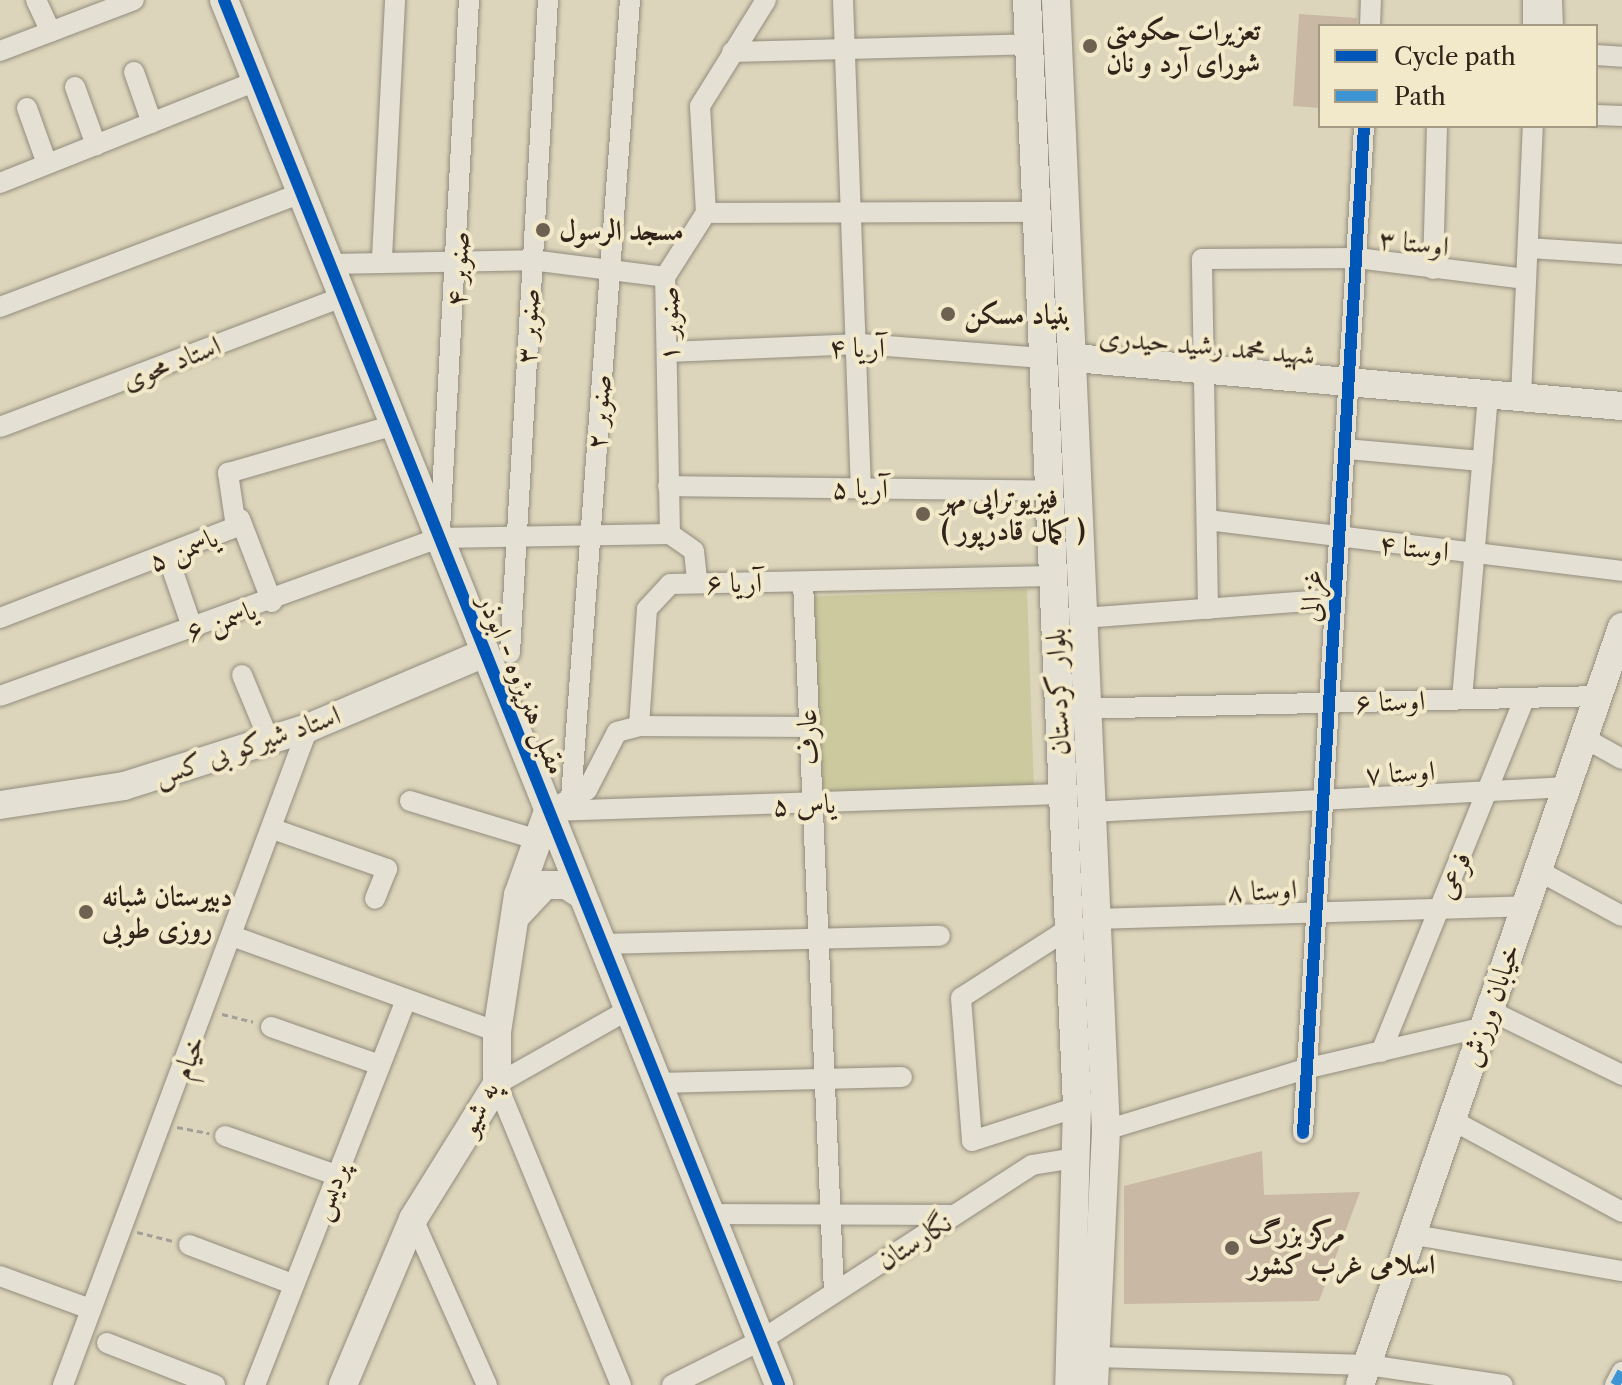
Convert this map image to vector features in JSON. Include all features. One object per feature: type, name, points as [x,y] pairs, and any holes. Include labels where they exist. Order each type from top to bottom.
[{"type":"street","points":[[36,0],[51,32]]},
{"type":"street","points":[[1,46],[51,32],[134,0]]},
{"type":"street","name":"مقبل هنرپژوه - ابوذر","points":[[224,0],[439,538],[498,653],[560,804],[582,895],[779,1385]]},
{"type":"street","points":[[382,258],[395,0]]},
{"type":"street","name":"صنوبر ۴","points":[[439,538],[458,260],[469,0]]},
{"type":"street","name":"صنوبر ۳","points":[[498,653],[517,535],[548,0]]},
{"type":"street","name":"صنوبر ۲","points":[[560,804],[590,537],[607,268],[630,0]]},
{"type":"street","points":[[766,0],[700,106],[706,213],[1039,212]]},
{"type":"street","points":[[843,0],[861,344],[861,488]]},
{"type":"street","name":"بلوار کردستان","points":[[1027,0],[1053,491],[1060,794],[1077,1107],[1069,1385]]},
{"type":"street","name":"بلوار کردستان","points":[[1056,0],[1106,1130],[1094,1385]]},
{"type":"street","points":[[1370,24],[1371,0]]},
{"type":"street","points":[[1533,0],[1533,24]]},
{"type":"street","points":[[1552,0],[1553,24]]},
{"type":"street","points":[[732,52],[1030,44]]},
{"type":"street","points":[[1598,55],[1622,57]]},
{"type":"street","points":[[134,72],[152,123]]},
{"type":"street","points":[[0,183],[256,81]]},
{"type":"street","points":[[75,87],[96,145]]},
{"type":"street","points":[[27,108],[47,164]]},
{"type":"street","points":[[1598,115],[1622,116]]},
{"type":"street","name":"غزالی","points":[[1303,1133],[1331,703],[1334,599],[1347,449],[1348,382],[1364,128]]},
{"type":"street","points":[[1433,269],[1437,128]]},
{"type":"street","points":[[1521,397],[1533,128]]},
{"type":"street","points":[[0,307],[301,193]]},
{"type":"street","name":"صنوبر ۱","points":[[670,534],[665,277],[706,213]]},
{"type":"street","points":[[1529,248],[1622,254]]},
{"type":"street","points":[[330,264],[382,258],[531,260],[665,277]]},
{"type":"street","name":"اوستا ۳","points":[[1205,369],[1202,259],[1357,258],[1526,279]]},
{"type":"street","name":"استاد محوی","points":[[0,427],[342,297]]},
{"type":"street","name":"آریا ۴","points":[[668,352],[861,344],[1045,358]]},
{"type":"street","name":"شهید محمد رشید حیدری","points":[[1074,358],[1622,406]]},
{"type":"street","points":[[1205,369],[1208,609]]},
{"type":"street","points":[[1462,699],[1488,394]]},
{"type":"street","name":"یاسمن ۵","points":[[0,618],[168,557],[240,519],[225,475],[394,425]]},
{"type":"street","points":[[1347,449],[1482,461]]},
{"type":"street","name":"آریا ۵","points":[[668,486],[1053,491]]},
{"type":"street","points":[[240,519],[272,602]]},
{"type":"street","name":"اوستا ۴","points":[[1207,520],[1622,571]]},
{"type":"street","points":[[670,534],[694,551],[697,581]]},
{"type":"street","name":"یاسمن ۶","points":[[0,696],[272,602],[439,538],[670,534]]},
{"type":"street","points":[[168,557],[193,630]]},
{"type":"street","name":"آریا ۶","points":[[639,726],[647,609],[670,584],[697,581],[803,582],[1054,576]]},
{"type":"street","name":"عارف","points":[[803,582],[809,804],[834,1292]]},
{"type":"street","points":[[1083,618],[1334,599]]},
{"type":"street","name":"خیابان ورزش","points":[[1364,1375],[1415,1235],[1485,1019],[1566,787],[1586,739],[1622,627]]},
{"type":"street","name":"استاد شیرکو بی کس","points":[[0,805],[124,786],[308,728],[498,653]]},
{"type":"street","points":[[242,675],[269,740]]},
{"type":"street","name":"اوستا ۶","points":[[1057,710],[1599,696]]},
{"type":"street","name":"فرعی","points":[[1381,1052],[1438,909],[1490,791],[1525,698]]},
{"type":"street","points":[[560,804],[587,790],[617,732],[639,726],[807,727]]},
{"type":"street","name":"خیام","points":[[63,1385],[235,937],[308,728]]},
{"type":"street","points":[[1586,739],[1622,759]]},
{"type":"street","name":"اوستا ۷","points":[[1091,812],[1566,787]]},
{"type":"street","name":"یاس ۵","points":[[560,804],[809,804],[1060,794]]},
{"type":"street","points":[[410,801],[538,840]]},
{"type":"street","name":"په شیو","points":[[343,1385],[413,1219],[497,1084],[497,1032],[515,922],[538,840],[560,804]]},
{"type":"street","points":[[273,829],[387,869],[375,899]]},
{"type":"street","points":[[1539,871],[1622,916]]},
{"type":"street","points":[[515,922],[528,895],[545,885],[566,885],[582,895]]},
{"type":"street","name":"اوستا ۸","points":[[1096,919],[1525,906]]},
{"type":"street","points":[[1068,929],[961,998],[972,1141],[1077,1107]]},
{"type":"street","points":[[601,944],[940,936]]},
{"type":"street","points":[[235,937],[497,1032]]},
{"type":"street","name":"پردیس","points":[[255,1385],[406,999]]},
{"type":"street","points":[[621,1385],[497,1084],[628,1010]]},
{"type":"street","points":[[1106,1130],[1305,1069],[1381,1052],[1485,1019],[1622,1075]]},
{"type":"street","points":[[271,1027],[380,1065]]},
{"type":"street","points":[[657,1083],[902,1077]]},
{"type":"street","points":[[1452,1120],[1622,1212]]},
{"type":"street","points":[[225,1136],[336,1175]]},
{"type":"street","name":"نگارستان","points":[[672,1385],[760,1341],[1032,1165],[1075,1158]]},
{"type":"street","points":[[709,1214],[955,1215]]},
{"type":"street","points":[[413,1219],[487,1385]]},
{"type":"street","points":[[1415,1235],[1622,1271]]},
{"type":"street","points":[[189,1245],[292,1284]]},
{"type":"street","points":[[0,1276],[90,1309]]},
{"type":"street","points":[[107,1343],[215,1385]]},
{"type":"street","points":[[1096,1357],[1503,1385]]},
{"type":"street","points":[[1615,1385],[1622,1372]]},
{"type":"path","points":[[207,1009],[271,1027]]},
{"type":"path","points":[[162,1125],[225,1136]]},
{"type":"path","points":[[122,1228],[189,1245]]},
{"type":"shaded area","points":[[1027,589],[1034,787],[820,794],[813,596]]},
{"type":"building","points":[[1299,14],[1357,18],[1356,24],[1318,24],[1318,108],[1293,106]]},
{"type":"building","name":"مرکز بزرگ اسلامی غرب کشور","points":[[1262,1151],[1264,1195],[1360,1192],[1319,1301],[1124,1304],[1124,1186]]},
{"type":"marked path","points":[[1615,1385],[1622,1372]]},
{"type":"cycle path","points":[[224,0],[779,1385]]},
{"type":"cycle path","points":[[1303,1133],[1364,128]]},
{"type":"place","name":"تعزیرات حکومتی شورای آرد و نان","points":[[1090,46]]},
{"type":"place","name":"مسجد الرسول","points":[[543,230]]},
{"type":"place","name":"بنیاد مسکن","points":[[948,314]]},
{"type":"place","name":"فیزیوتراپی مهر ( کمال قادرپور )","points":[[923,514]]},
{"type":"place","name":"دبیرستان شبانه روزی طوبی","points":[[86,912]]},
{"type":"place","name":"مرکز بزرگ اسلامی غرب کشور","points":[[1232,1248]]}]
